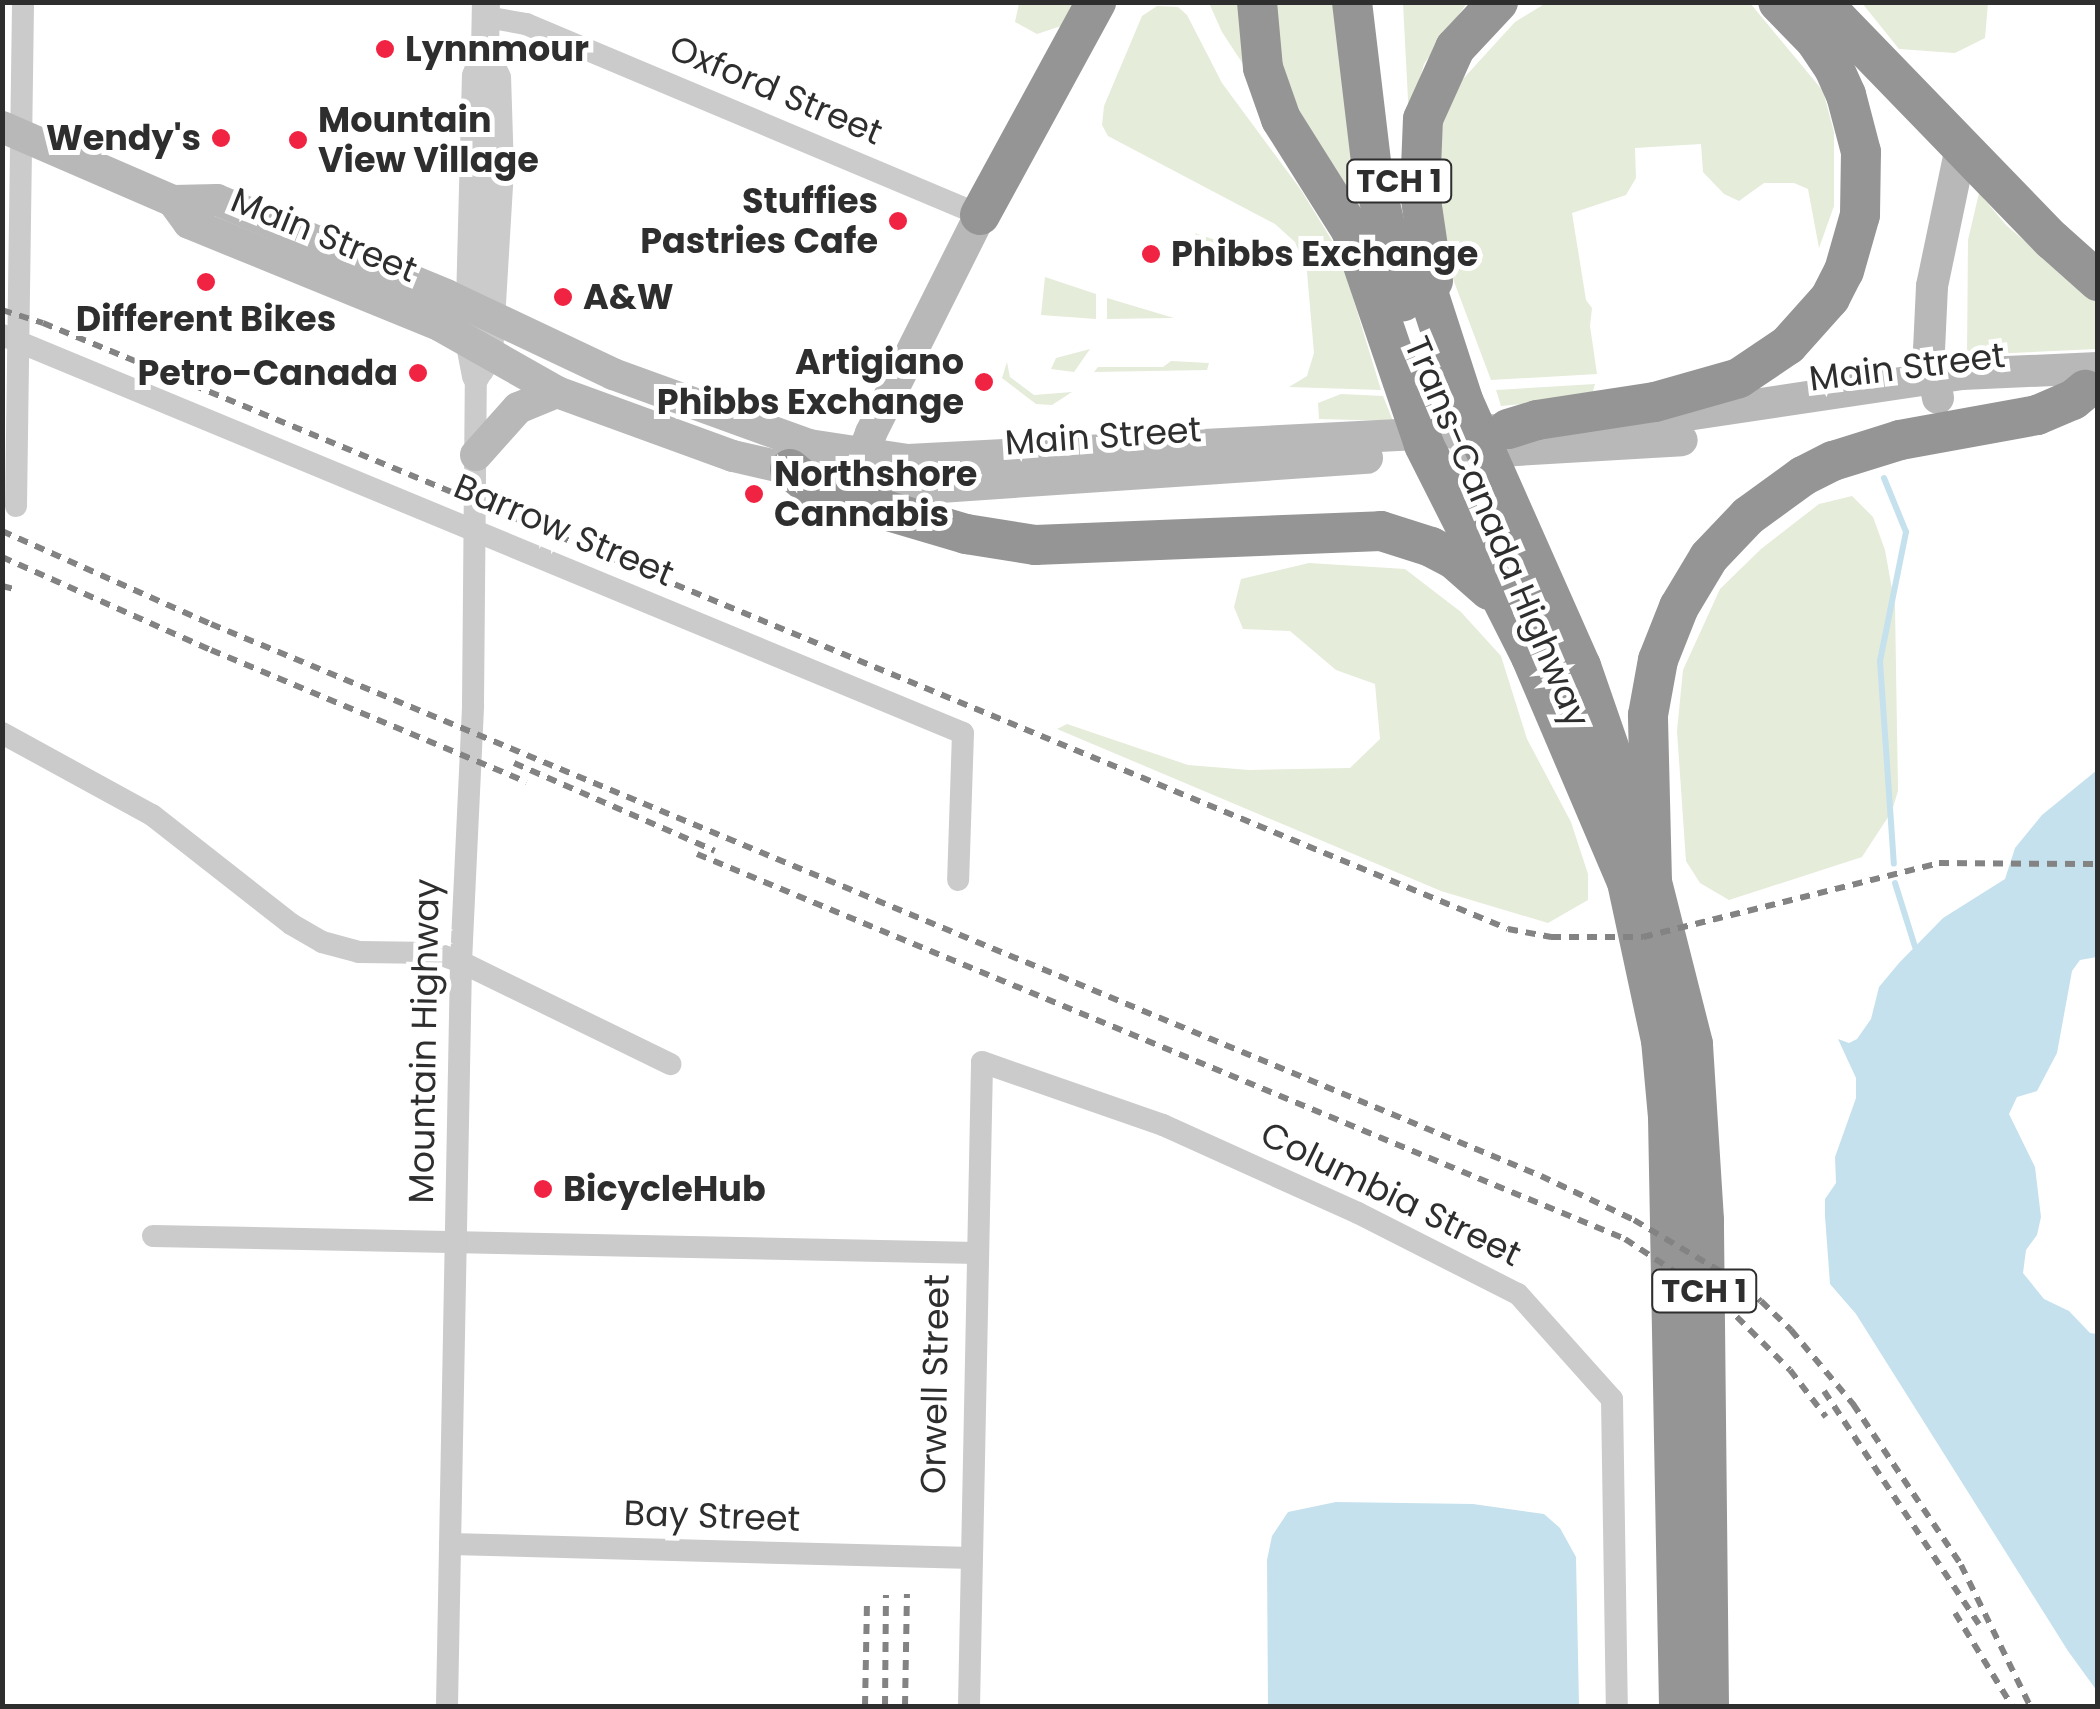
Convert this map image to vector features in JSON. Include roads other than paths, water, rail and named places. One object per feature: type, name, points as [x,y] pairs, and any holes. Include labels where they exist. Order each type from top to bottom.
[{"type":"highway","points":[[980,215],[1096,2]]},
{"type":"highway","points":[[1257,2],[1258,42],[1270,93],[1297,147],[1351,230],[1419,354]]},
{"type":"highway","name":"Trans-Canada Highway","points":[[1352,2],[1372,170],[1419,354],[1491,527],[1602,721],[1640,882]]},
{"type":"highway","name":"Trans-Canada Highway","points":[[1376,2],[1419,354]]},
{"type":"highway","points":[[1498,2],[1472,25],[1441,70],[1419,142],[1423,220],[1419,354],[1424,445],[1491,527],[1508,611],[1640,882]]},
{"type":"highway","points":[[1508,429],[1537,420],[1655,402],[1739,378],[1788,345],[1830,298],[1844,271],[1857,230],[1861,152],[1846,94],[1834,68],[1816,41],[1778,2]]},
{"type":"highway","points":[[1821,2],[2098,281]]},
{"type":"highway","points":[[1640,882],[1655,673],[1678,606],[1728,535],[1775,494],[1833,461],[1900,440],[2037,415],[2073,400],[2093,382]]},
{"type":"highway","points":[[790,470],[814,489],[966,534],[1035,545],[1381,532],[1420,542],[1454,559],[1508,611]]},
{"type":"highway","name":"TCH 1","points":[[1640,882],[1668,1117],[1679,1706]]},
{"type":"highway","name":"TCH 1","points":[[1640,882],[1693,1044],[1704,1220],[1708,1706]]},
{"type":"main road","name":"Main Street","points":[[12,131],[173,200],[217,200],[480,311],[613,374],[726,418],[809,446],[862,454],[944,459],[1508,429],[1539,432],[1937,388],[2093,382]]},
{"type":"main road","points":[[1937,388],[1929,350],[1932,286],[1962,147]]},
{"type":"main road","name":"Main Street","points":[[173,200],[189,223],[557,392],[733,456],[790,470],[885,483],[974,485],[1420,454],[1634,446],[1937,388]]},
{"type":"main road","points":[[885,483],[870,472],[862,454],[980,215]]},
{"type":"main road","points":[[476,454],[518,408],[557,392]]},
{"type":"street","points":[[16,506],[12,131],[23,2]]},
{"type":"street","name":"Oxford Street","points":[[486,10],[980,215]]},
{"type":"street","name":"Mountain Highway","points":[[448,1706],[461,962],[478,357],[480,311],[500,171],[497,78],[485,52],[486,10]]},
{"type":"street","name":"Barrow Street","points":[[12,338],[963,733],[958,880]]},
{"type":"street","points":[[2,734],[152,815],[291,924],[322,942],[359,952],[436,954],[461,962],[670,1064]]},
{"type":"street","name":"Orwell Street","points":[[969,1706],[982,1062]]},
{"type":"street","name":"Columbia Street","points":[[982,1062],[1162,1125],[1358,1214],[1518,1294],[1612,1399],[1617,1706]]},
{"type":"street","points":[[153,1236],[977,1253]]},
{"type":"street","name":"Bay Street","points":[[450,1544],[972,1558]]},
{"type":"water","points":[[2097,770],[2097,957],[2080,960],[2072,971],[2057,1053],[2037,1091],[2017,1097],[2009,1114],[2035,1167],[2041,1217],[2037,1235],[2026,1250],[2023,1273],[2044,1299],[2069,1311],[2090,1333],[2097,1334],[2097,1691],[1856,1314],[1830,1284],[1825,1199],[1836,1183],[1835,1157],[1856,1098],[1856,1078],[1838,1039],[1849,1043],[1857,1039],[1871,1019],[1879,987],[1899,963],[1943,918],[2005,879],[2015,848],[2042,815]]},
{"type":"water","points":[[1336,1502],[1473,1504],[1544,1514],[1560,1528],[1576,1557],[1579,1706],[1268,1706],[1267,1560],[1272,1536],[1288,1512]]},
{"type":"waterway","points":[[1884,478],[1906,532],[1880,661],[1894,864]]},
{"type":"waterway","points":[[1895,883],[1915,947]]},
{"type":"railway","points":[[2,310],[43,323],[1508,929],[1551,937],[1643,937],[1939,863],[2098,864]]},
{"type":"railway","points":[[2,531],[211,624],[1541,1176],[1634,1220],[1730,1277],[1761,1301],[1791,1330],[1853,1404],[1961,1565],[2030,1706]]},
{"type":"railway","points":[[2,557],[211,650],[527,782]]},
{"type":"railway","points":[[2,586],[14,589]]},
{"type":"railway","points":[[514,763],[715,851]]},
{"type":"railway","points":[[697,854],[1625,1239],[1724,1304],[1790,1370],[1826,1417]]},
{"type":"railway","points":[[1824,1391],[1979,1624]]},
{"type":"railway","points":[[905,1706],[907,1594]]},
{"type":"railway","points":[[885,1706],[886,1595]]},
{"type":"railway","points":[[865,1706],[867,1601]]},
{"type":"railway","points":[[1955,1613],[2012,1706]]},
{"type":"place","name":"Lynnmour","points":[[385,49]]},
{"type":"place","name":"Wendy's","points":[[221,138]]},
{"type":"place","name":"Mountain View Village","points":[[298,140]]},
{"type":"place","name":"Stuffies Pastries Cafe","points":[[898,221]]},
{"type":"place","name":"Phibbs Exchange","points":[[1151,254]]},
{"type":"place","name":"Different Bikes","points":[[206,282]]},
{"type":"place","name":"A&W","points":[[563,297]]},
{"type":"place","name":"Petro-Canada","points":[[418,373]]},
{"type":"place","name":"Artigiano Phibbs Exchange","points":[[984,382]]},
{"type":"place","name":"Northshore Cannabis","points":[[754,494]]},
{"type":"place","name":"BicycleHub","points":[[543,1189]]}]
